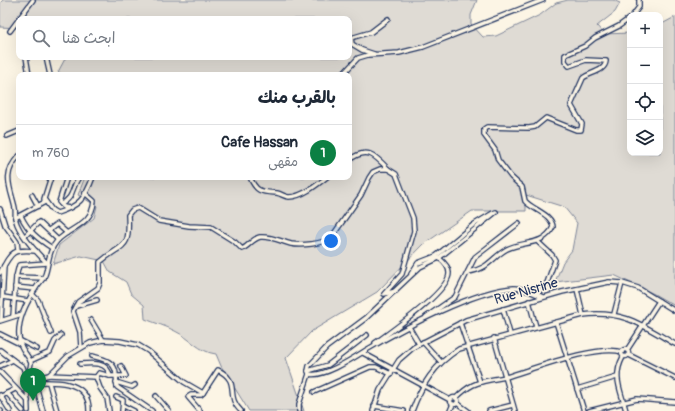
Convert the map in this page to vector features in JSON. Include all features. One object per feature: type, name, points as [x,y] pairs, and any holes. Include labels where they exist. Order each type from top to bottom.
[{"type":"street","points":[[21,16],[33,0]]},
{"type":"street","points":[[345,72],[358,58],[375,54],[399,53],[422,46],[543,0]]},
{"type":"street","points":[[635,12],[639,6],[639,0]]},
{"type":"street","points":[[352,38],[372,32],[388,19]]},
{"type":"street","points":[[468,272],[481,270],[508,249],[538,242],[553,229],[552,223],[525,201],[522,186],[511,177],[498,160],[495,150],[484,135],[483,130],[487,127],[535,127],[546,118],[576,130],[581,130],[582,124],[572,109],[571,102],[583,78],[600,70],[604,67],[606,61],[586,60],[569,66],[565,61],[565,54],[585,46],[595,38],[627,20]]},
{"type":"street","points":[[10,31],[16,23]]},
{"type":"street","points":[[352,44],[362,50],[375,54]]},
{"type":"street","points":[[27,60],[29,72]]},
{"type":"street","points":[[47,60],[49,72]]},
{"type":"street","points":[[6,136],[16,132]]},
{"type":"street","points":[[352,158],[359,153],[368,152],[378,158],[388,169],[396,174],[413,218],[414,231],[402,274],[384,294],[396,291]]},
{"type":"street","points":[[16,160],[8,183],[15,209],[15,218],[25,236],[47,263]]},
{"type":"street","points":[[81,347],[80,332],[73,314],[75,306],[98,288],[101,261],[121,249],[127,241],[129,229],[128,215],[132,210],[141,209],[159,221],[189,226],[212,227],[235,242],[242,249],[254,238],[261,237],[279,239],[292,244],[310,244],[331,238],[361,195],[369,178],[380,169],[388,169]]},
{"type":"street","points":[[50,180],[44,195],[45,202],[57,213],[72,208],[83,199],[92,180]]},
{"type":"street","points":[[66,180],[64,191],[60,197],[61,204],[64,207],[72,208]]},
{"type":"street","points":[[61,204],[69,200],[78,180]]},
{"type":"street","points":[[252,180],[261,191],[266,194],[280,194],[289,197],[296,196],[323,180]]},
{"type":"street","points":[[28,411],[30,361],[20,342],[19,329],[22,314],[35,289],[44,278],[52,248],[58,240],[67,233],[86,222],[94,211],[94,201],[86,193]]},
{"type":"street","points":[[32,195],[38,206]]},
{"type":"street","points":[[15,218],[45,202]]},
{"type":"street","points":[[0,209],[5,225],[17,242],[18,250]]},
{"type":"street","points":[[300,411],[299,404],[309,373],[309,366],[326,346],[366,318],[396,291],[411,274],[418,263],[436,256],[473,225],[490,214],[496,212],[439,258],[424,264],[411,274]]},
{"type":"street","points":[[21,216],[30,231],[52,248]]},
{"type":"street","points":[[25,236],[39,222],[58,240]]},
{"type":"street","points":[[309,373],[316,375],[340,365],[420,321],[444,306],[455,297],[472,261],[477,255],[519,223]]},
{"type":"street","points":[[49,230],[57,224],[67,233]]},
{"type":"street","points":[[537,294],[547,283],[555,260],[538,242]]},
{"type":"street","points":[[0,273],[14,252],[18,250],[36,251]]},
{"type":"street","points":[[367,350],[417,312],[444,287],[449,279],[449,272],[448,267],[439,258]]},
{"type":"street","points":[[13,316],[16,276],[20,265],[47,263]]},
{"type":"street","points":[[4,266],[3,297],[0,321],[22,314]]},
{"type":"street","points":[[16,276],[44,278]]},
{"type":"street","name":"Rue Nisrine","points":[[373,411],[380,390],[399,360],[419,344],[460,323],[543,297],[600,283],[622,283],[638,288],[675,311]]},
{"type":"street","points":[[614,314],[622,283]]},
{"type":"street","points":[[15,287],[35,289]]},
{"type":"street","points":[[420,321],[478,297],[503,290],[521,289],[543,297]]},
{"type":"street","points":[[577,289],[583,314]]},
{"type":"street","points":[[32,294],[38,300],[52,332]]},
{"type":"street","points":[[3,297],[28,301]]},
{"type":"street","points":[[75,306],[97,300]]},
{"type":"street","points":[[529,301],[536,327]]},
{"type":"street","points":[[450,400],[452,397],[456,398],[468,388],[480,382],[505,377],[600,350],[622,352],[627,350],[659,301]]},
{"type":"street","points":[[503,309],[510,334]]},
{"type":"street","points":[[412,411],[423,385],[441,362],[467,346],[583,314],[614,314],[643,326],[675,344]]},
{"type":"street","points":[[91,320],[103,340]]},
{"type":"street","points":[[556,322],[584,411]]},
{"type":"street","points":[[460,323],[480,382]]},
{"type":"street","points":[[409,327],[419,344]]},
{"type":"street","points":[[0,334],[37,349]]},
{"type":"street","points":[[309,373],[328,365],[367,334]]},
{"type":"street","points":[[30,361],[50,352],[55,341],[61,336]]},
{"type":"street","points":[[494,338],[515,411]]},
{"type":"street","points":[[49,375],[81,347],[103,340],[120,341],[138,345],[148,351],[184,382],[203,393]]},
{"type":"street","points":[[423,342],[441,362]]},
{"type":"street","points":[[0,350],[22,368],[28,382]]},
{"type":"street","points":[[627,350],[629,355],[674,376]]},
{"type":"street","points":[[622,352],[623,357],[619,365],[617,377],[626,411]]},
{"type":"street","points":[[362,353],[392,372]]},
{"type":"street","points":[[623,357],[629,355]]},
{"type":"street","points":[[92,356],[108,361],[114,365],[117,387],[152,411]]},
{"type":"street","points":[[0,366],[13,360]]},
{"type":"street","points":[[80,364],[102,365],[108,370],[110,376]]},
{"type":"street","points":[[28,382],[49,375],[96,377],[99,373],[110,376],[126,376],[121,366]]},
{"type":"street","points":[[314,392],[370,367],[376,367],[423,385],[468,411]]},
{"type":"street","points":[[200,411],[188,398],[191,395],[201,395],[218,370],[229,376],[231,381],[232,398],[235,405],[241,411]]},
{"type":"street","points":[[0,372],[28,401]]},
{"type":"street","points":[[96,377],[100,388],[107,398],[110,406],[109,411]]},
{"type":"street","points":[[577,388],[617,377]]},
{"type":"street","points":[[28,382],[68,383],[81,388],[87,399],[89,411]]},
{"type":"street","points":[[35,382],[43,411]]},
{"type":"street","points":[[116,382],[132,387],[135,385]]},
{"type":"street","points":[[49,383],[57,411]]},
{"type":"street","points":[[10,411],[0,396],[15,389]]},
{"type":"street","points":[[7,393],[21,410],[16,411]]},
{"type":"street","points":[[156,396],[169,411]]},
{"type":"street","points":[[116,397],[123,400],[124,406],[122,411]]},
{"type":"street","points":[[450,411],[455,404],[456,398]]},
{"type":"street","points":[[589,411],[624,401],[643,399],[675,402]]},
{"type":"street","points":[[489,411],[514,405]]},
{"type":"street","points":[[124,406],[134,411]]},
{"type":"street","points":[[374,406],[390,410],[404,411]]},
{"type":"shaded area","points":[[3,0],[477,0],[471,15],[471,24],[483,37],[496,36],[540,15],[556,3],[568,0],[613,0],[620,3],[615,12],[597,26],[604,34],[627,33],[627,156],[663,156],[663,23],[675,17],[675,306],[614,275],[555,282],[563,262],[572,250],[577,223],[564,207],[526,195],[526,211],[472,211],[424,244],[377,292],[312,331],[286,358],[304,411],[249,411],[221,366],[216,354],[205,351],[172,329],[145,319],[144,305],[131,294],[126,282],[110,272],[104,261],[81,256],[53,264],[59,245],[94,218],[97,206],[78,195],[84,180],[352,180],[352,72],[58,72],[64,60],[352,60],[352,16],[16,16],[16,28],[0,27],[0,3]]},
{"type":"place","name":"Cafe Hassan","points":[[33,401]]}]
